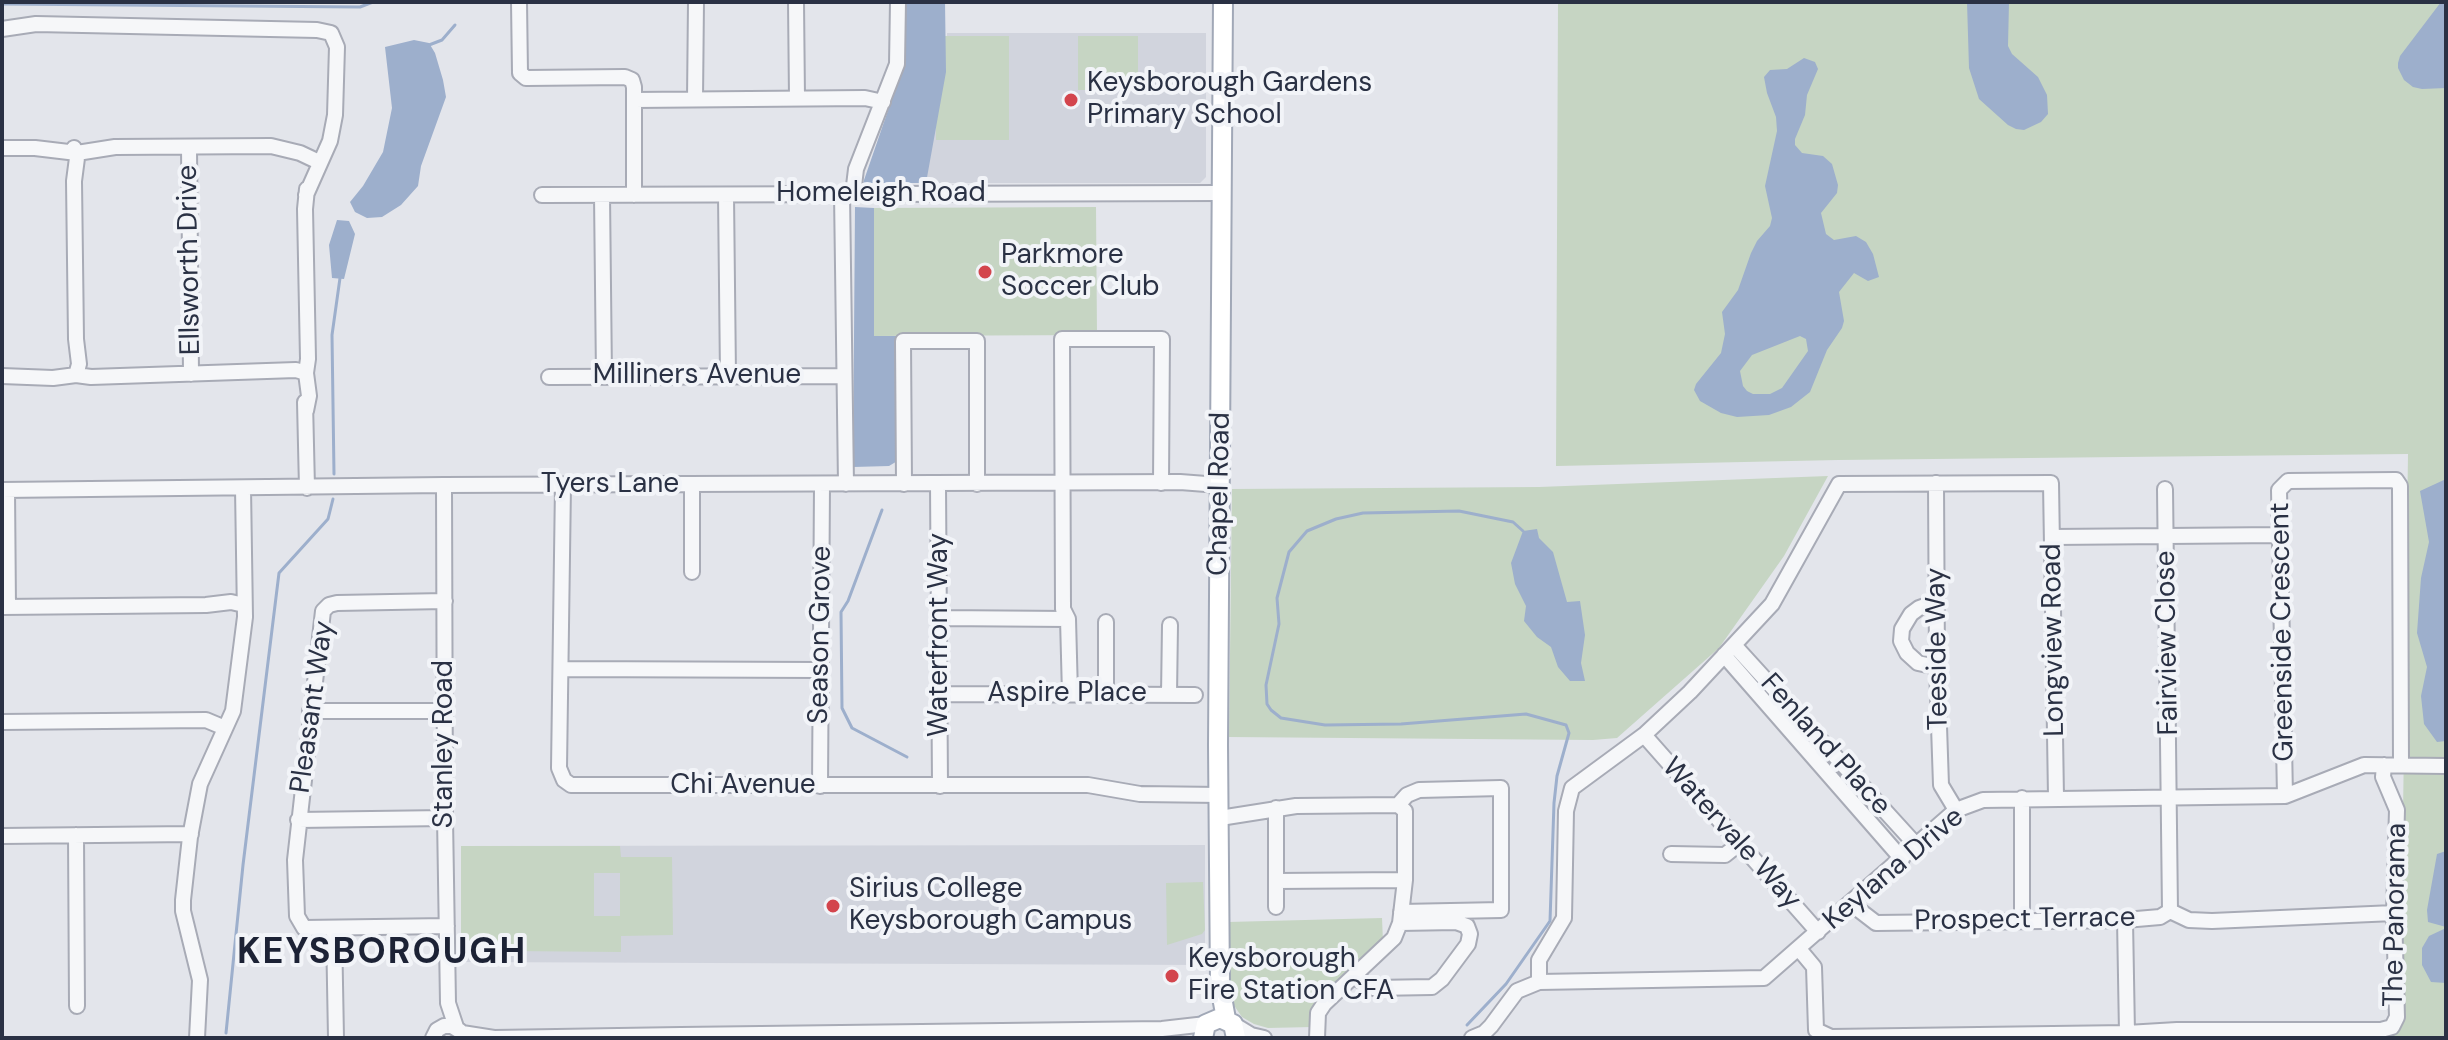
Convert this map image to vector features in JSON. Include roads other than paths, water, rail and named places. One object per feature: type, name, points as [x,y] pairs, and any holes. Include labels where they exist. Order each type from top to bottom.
[{"type":"main road","name":"Chapel Road","points":[[1216,1029],[1220,986],[1219,485],[1223,2]]},
{"type":"street","points":[[519,2],[520,73],[526,78],[625,77],[632,80],[634,195]]},
{"type":"street","points":[[695,99],[696,2]]},
{"type":"street","points":[[796,2],[797,98]]},
{"type":"street","points":[[846,484],[844,376],[848,194],[899,57],[898,2]]},
{"type":"street","points":[[2,27],[36,24],[309,31],[324,37],[335,57],[335,115],[327,150],[316,161],[313,182],[306,195],[308,359],[302,373],[309,396],[306,411],[307,488]]},
{"type":"street","points":[[634,100],[865,98],[883,102]]},
{"type":"street","points":[[2,148],[50,145],[74,151],[98,145],[271,146],[316,161]]},
{"type":"street","name":"Ellsworth Drive","points":[[189,147],[191,374]]},
{"type":"street","points":[[74,151],[76,371]]},
{"type":"street","name":"Homeleigh Road","points":[[542,195],[1220,193]]},
{"type":"street","points":[[602,195],[604,377]]},
{"type":"street","points":[[726,195],[728,376]]},
{"type":"street","points":[[1070,694],[1068,619],[1063,609],[1062,339],[1162,339],[1161,483]]},
{"type":"street","points":[[904,484],[903,341],[977,341],[977,484]]},
{"type":"street","points":[[2,376],[39,375],[53,378],[76,371],[91,377],[302,373]]},
{"type":"street","name":"Milliners Avenue","points":[[549,377],[844,376]]},
{"type":"street","name":"Greenside Crescent","points":[[2285,796],[2279,490],[2288,481],[2396,480],[2400,486],[2401,765]]},
{"type":"street","points":[[1472,1038],[1491,1026],[1517,991],[1539,982],[1539,960],[1564,918],[1566,811],[1572,788],[1644,735],[1772,604],[1839,484],[1936,483]]},
{"type":"street","name":"Longview Road","points":[[1936,483],[2051,483],[2056,797]]},
{"type":"street","name":"Teeside Way","points":[[1936,483],[1941,785],[1956,810]]},
{"type":"street","name":"Waterfront Way","points":[[938,484],[940,786]]},
{"type":"street","name":"Tyers Lane","points":[[4,490],[444,485],[1219,485]]},
{"type":"street","name":"Stanley Road","points":[[444,485],[448,1003],[461,1033]]},
{"type":"street","name":"Chi Avenue","points":[[563,485],[559,768],[564,780],[571,785],[1088,785],[1140,794],[1220,795]]},
{"type":"street","points":[[692,485],[692,572]]},
{"type":"street","name":"Season Grove","points":[[820,786],[822,485]]},
{"type":"street","points":[[240,605],[246,596],[243,582],[243,488]]},
{"type":"street","name":"Fairview Close","points":[[2165,489],[2170,911]]},
{"type":"street","points":[[4,490],[5,607],[240,605]]},
{"type":"street","points":[[2053,537],[2280,535]]},
{"type":"street","name":"Pleasant Way","points":[[334,929],[301,926],[297,916],[295,872],[320,619],[329,605],[337,603],[445,601]]},
{"type":"street","points":[[1936,602],[1911,614],[1902,629],[1901,641],[1907,653],[1918,663],[1937,667]]},
{"type":"street","points":[[197,1038],[201,992],[198,966],[183,911],[200,784],[233,711],[245,622],[240,605]]},
{"type":"street","points":[[939,618],[1068,619]]},
{"type":"street","points":[[1106,622],[1106,694]]},
{"type":"street","points":[[1169,695],[1170,625]]},
{"type":"street","name":"Fenland Place","points":[[1729,650],[1917,846]]},
{"type":"street","name":"Fenland Place","points":[[1729,650],[1902,859]]},
{"type":"street","points":[[561,669],[821,670]]},
{"type":"street","name":"Aspire Place","points":[[940,694],[1195,695]]},
{"type":"street","points":[[310,711],[444,711]]},
{"type":"street","points":[[2,722],[206,720],[225,728]]},
{"type":"street","name":"Watervale Way","points":[[1644,735],[1818,932]]},
{"type":"street","name":"The Panorama","points":[[1799,949],[1814,967],[1816,1030],[1831,1037],[2177,1030],[2381,1030],[2392,1027],[2397,1017],[2394,913],[2397,810],[2383,777],[2384,765]]},
{"type":"street","name":"Keylana Drive","points":[[1539,982],[1764,978],[1956,810],[1983,800],[2285,796],[2359,766],[2446,766]]},
{"type":"street","points":[[1398,805],[1407,795],[1419,790],[1501,788],[1501,910],[1401,918]]},
{"type":"street","points":[[2022,798],[2022,921]]},
{"type":"street","points":[[1220,818],[1276,808],[1398,805],[1405,811],[1405,880],[1401,918],[1394,938],[1324,1004],[1318,1013],[1317,1038]]},
{"type":"street","points":[[1276,808],[1276,907]]},
{"type":"street","points":[[298,820],[445,818]]},
{"type":"street","points":[[2,836],[191,834]]},
{"type":"street","points":[[76,835],[77,1006]]},
{"type":"street","points":[[1671,854],[1725,855],[1740,843]]},
{"type":"street","points":[[1276,881],[1405,880]]},
{"type":"street","name":"Prospect Terrace","points":[[1850,903],[1876,923],[2125,920],[2160,917],[2170,911],[2189,920],[2212,921],[2394,913]]},
{"type":"street","points":[[1354,977],[1374,988],[1432,987],[1442,979],[1468,944],[1470,934],[1467,926],[1456,922],[1401,918]]},
{"type":"street","points":[[2125,920],[2127,1033]]},
{"type":"street","points":[[336,1038],[334,929],[447,926]]},
{"type":"street","name":"Stanley Road","points":[[433,1034],[448,1003]]},
{"type":"street","points":[[433,1034],[448,1025],[461,1033],[493,1038],[1140,1033],[1162,1029],[1216,1029],[1264,1038]]},
{"type":"water","points":[[904,2],[945,2],[946,72],[926,183],[863,183],[904,64]]},
{"type":"water","points":[[1967,2],[2009,2],[2008,46],[2012,54],[2038,77],[2047,95],[2048,114],[2041,122],[2024,130],[2016,129],[1979,99],[1969,68]]},
{"type":"water","points":[[2441,2],[2446,2],[2446,88],[2413,87],[2404,80],[2398,68],[2400,56]]},
{"type":"water","points":[[414,40],[429,43],[435,53],[446,97],[421,166],[418,186],[401,205],[382,217],[367,218],[355,212],[350,202],[383,152],[392,108],[385,47]]},
{"type":"water","points":[[1804,58],[1815,62],[1818,69],[1807,95],[1805,115],[1795,145],[1802,153],[1823,156],[1832,164],[1838,185],[1837,193],[1821,213],[1826,234],[1834,240],[1856,236],[1866,242],[1879,277],[1868,281],[1854,273],[1839,292],[1844,321],[1842,328],[1827,350],[1810,392],[1791,407],[1769,415],[1737,417],[1721,413],[1700,401],[1694,390],[1721,353],[1725,334],[1722,312],[1738,290],[1757,241],[1770,226],[1772,218],[1765,186],[1777,131],[1764,77],[1770,70],[1787,69]],"holes":[[[1800,336],[1806,339],[1808,351],[1782,388],[1770,394],[1747,391],[1740,371],[1752,355]]]},
{"type":"water","points":[[855,207],[874,208],[874,336],[899,336],[899,460],[889,466],[853,467]]},
{"type":"water","points":[[337,220],[349,221],[355,234],[344,279],[332,278],[329,245]]},
{"type":"water","points":[[2446,479],[2446,741],[2437,742],[2424,724],[2421,696],[2427,667],[2417,633],[2421,578],[2429,542],[2420,491]]},
{"type":"water","points":[[1537,529],[1539,538],[1553,552],[1567,602],[1580,601],[1585,635],[1581,663],[1585,681],[1570,681],[1558,667],[1551,647],[1537,637],[1524,621],[1526,606],[1515,584],[1511,563],[1523,531]]},
{"type":"water","points":[[2446,851],[2446,927],[2428,922],[2427,910],[2437,854]]},
{"type":"water","points":[[2446,928],[2446,983],[2431,982],[2422,965],[2422,948],[2429,936]]},
{"type":"waterway","points":[[2,4],[360,7],[373,2]]},
{"type":"waterway","points":[[429,45],[442,40],[455,25]]},
{"type":"waterway","points":[[334,474],[332,335],[340,278]]},
{"type":"waterway","points":[[226,1033],[279,573],[328,519],[333,499]]},
{"type":"waterway","points":[[882,510],[841,612],[842,708],[852,728],[907,757]]},
{"type":"waterway","points":[[1467,1025],[1506,984],[1550,921],[1554,803],[1557,776],[1569,733],[1566,725],[1526,714],[1401,724],[1325,725],[1281,718],[1267,704],[1266,685],[1279,624],[1277,598],[1289,552],[1307,531],[1336,519],[1363,513],[1459,511],[1513,522],[1523,531]]},
{"type":"place","name":"Keysborough Gardens Primary School","points":[[1071,100]]},
{"type":"place","name":"Parkmore Soccer Club","points":[[985,272]]},
{"type":"place","name":"Sirius College Keysborough Campus","points":[[833,906]]},
{"type":"place","name":"Keysborough Fire Station CFA","points":[[1172,976]]},
{"type":"district","name":"KEYSBOROUGH","points":[[382,954]]}]
